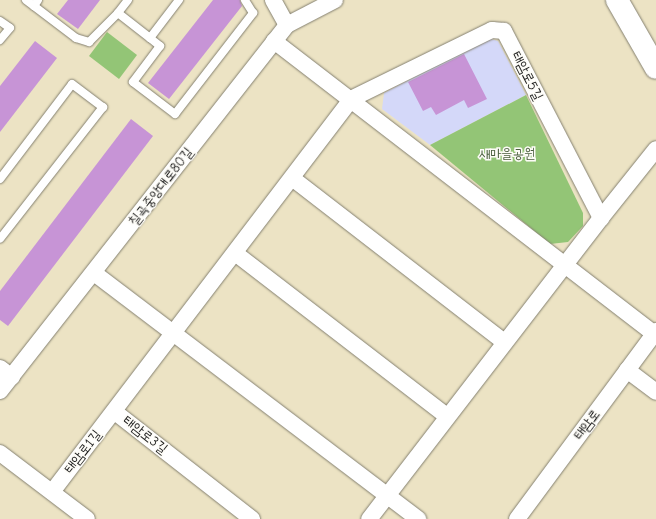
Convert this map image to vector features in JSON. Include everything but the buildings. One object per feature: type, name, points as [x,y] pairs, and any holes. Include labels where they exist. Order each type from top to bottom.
[{"type":"main road","points":[[617,0],[656,68]]},
{"type":"street","points":[[273,0],[287,25]]},
{"type":"street","name":"칠곡중앙대로80길","points":[[0,391],[6,372],[94,273],[287,25],[335,0]]},
{"type":"street","name":"태암로5길","points":[[262,218],[351,99],[492,30],[504,31],[601,218]]},
{"type":"street","points":[[274,41],[351,99],[563,265],[655,332]]},
{"type":"street","points":[[369,519],[563,265],[656,149]]},
{"type":"street","points":[[292,178],[504,342]]},
{"type":"street","name":"태암로3길","points":[[252,519],[114,412],[262,218]]},
{"type":"street","points":[[235,254],[447,416]]},
{"type":"street","points":[[94,273],[418,519]]},
{"type":"street","name":"태암로","points":[[517,519],[655,332]]},
{"type":"street","points":[[627,370],[656,392]]},
{"type":"street","name":"태암로1길","points":[[52,492],[114,412]]},
{"type":"street","points":[[0,453],[88,519]]},
{"type":"lane","points":[[26,0],[36,3],[76,38],[88,42],[118,13],[128,0]]},
{"type":"lane","points":[[150,38],[179,0]]},
{"type":"lane","points":[[118,13],[160,46],[133,82],[175,114],[253,13],[246,0]]},
{"type":"lane","points":[[0,20],[10,28],[0,40]]},
{"type":"lane","points":[[0,179],[72,84],[103,107],[0,239]]},
{"type":"shaded area","points":[[488,38],[498,41],[526,95],[430,145],[382,109],[384,93]]},
{"type":"green space","points":[[107,32],[137,55],[119,79],[89,56]]},
{"type":"green space","name":"새마을공원","points":[[526,95],[583,213],[583,226],[568,242],[550,244],[430,145]]}]
